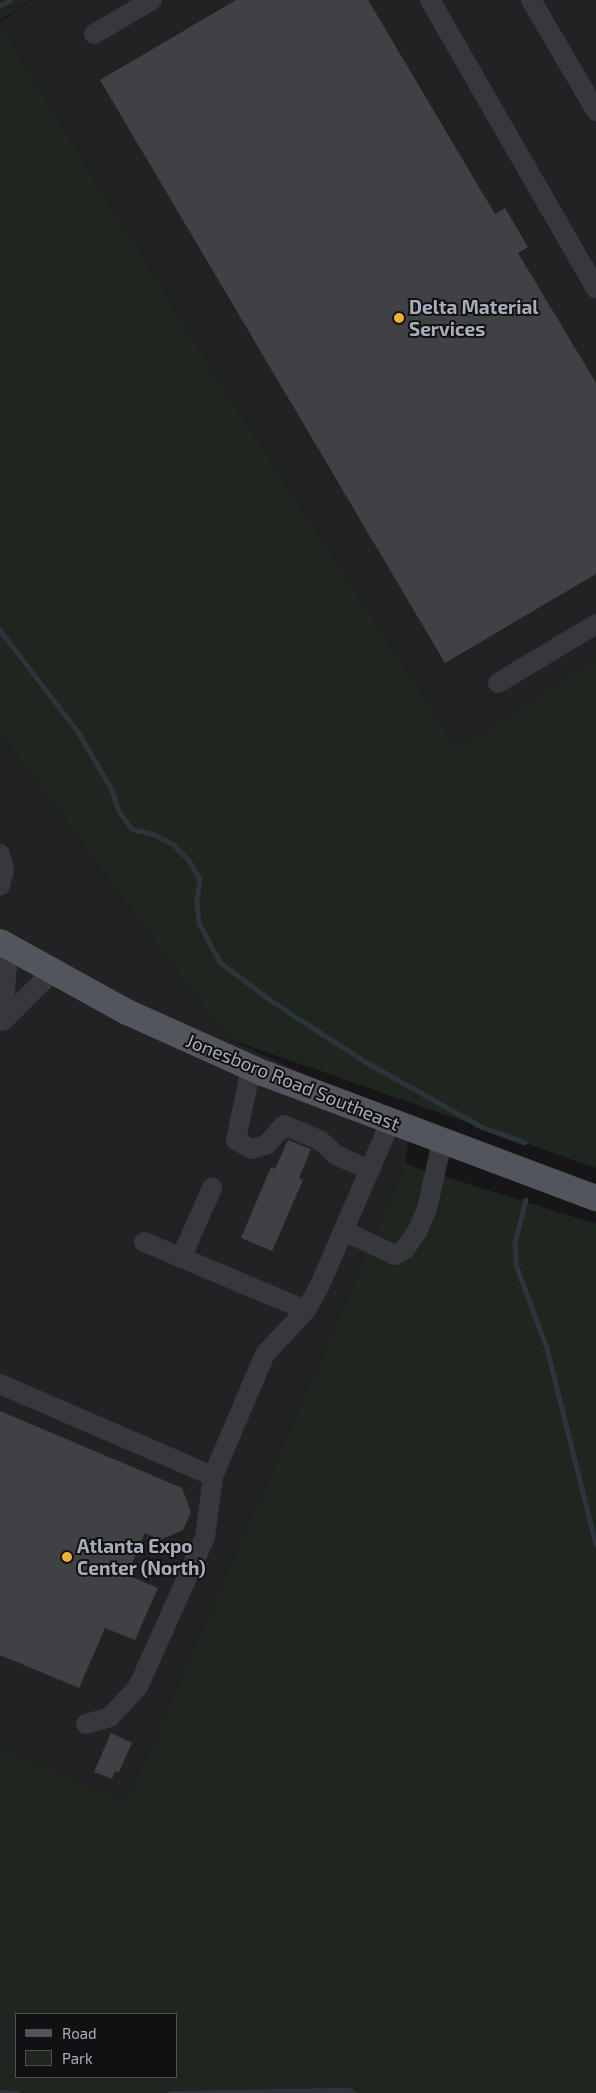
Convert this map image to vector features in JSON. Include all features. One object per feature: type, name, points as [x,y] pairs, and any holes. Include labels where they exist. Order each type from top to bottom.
[{"type":"main road","name":"Jonesboro Road Southeast","points":[[4,944],[128,1012],[251,1068],[442,1142],[596,1198]]},
{"type":"lane","points":[[94,34],[152,0]]},
{"type":"lane","points":[[430,0],[593,274]]},
{"type":"lane","points":[[531,0],[596,111]]},
{"type":"lane","points":[[498,684],[596,624]]},
{"type":"lane","points":[[0,854],[4,870],[0,886]]},
{"type":"lane","points":[[2,1024],[4,944]]},
{"type":"lane","points":[[2,1024],[53,971]]},
{"type":"lane","points":[[251,1068],[236,1140],[251,1149],[266,1145],[284,1126],[320,1140],[336,1155],[370,1170]]},
{"type":"lane","points":[[86,1724],[110,1717],[138,1687],[204,1537],[213,1476],[265,1354],[306,1310],[344,1231],[390,1122]]},
{"type":"lane","points":[[344,1231],[395,1255],[404,1249],[417,1232],[427,1209],[442,1142]]},
{"type":"lane","points":[[181,1258],[212,1188]]},
{"type":"lane","points":[[144,1242],[306,1310]]},
{"type":"lane","points":[[0,1384],[213,1476]]},
{"type":"shaded area","points":[[30,0],[596,0],[596,1043],[457,750],[217,377],[0,23]]},
{"type":"shaded area","points":[[0,734],[226,1038],[411,1122],[405,1164],[127,1800],[0,1746]]},
{"type":"green space","points":[[0,0],[30,0],[0,20]]},
{"type":"green space","points":[[0,23],[217,377],[457,749],[596,659],[596,1168],[226,1038],[0,734]]},
{"type":"green space","points":[[405,1164],[596,1224],[596,2093],[0,2093],[0,1746],[127,1800]]},
{"type":"building","name":"Delta Material Services","points":[[236,0],[368,0],[495,214],[505,208],[528,247],[518,253],[596,383],[596,574],[445,663],[100,80]]},
{"type":"building","points":[[288,1140],[311,1149],[299,1178],[303,1180],[272,1251],[241,1238],[271,1167],[275,1169]]},
{"type":"building","name":"Atlanta Expo Center (North)","points":[[0,1411],[182,1488],[191,1512],[183,1530],[160,1540],[145,1533],[127,1575],[158,1588],[135,1640],[105,1628],[79,1688],[0,1655]]},
{"type":"building","points":[[111,1733],[132,1743],[119,1772],[115,1771],[112,1779],[94,1772]]},
{"type":"waterway","points":[[0,6],[10,0]]},
{"type":"waterway","points":[[0,630],[79,733],[112,790],[119,811],[132,829],[154,834],[173,844],[189,860],[200,879],[197,901],[199,923],[220,962],[273,1002],[366,1062],[482,1127],[524,1142]]},
{"type":"waterway","points":[[526,1200],[515,1243],[516,1265],[547,1348],[596,1544]]},
{"type":"waterway","points":[[170,2093],[350,2090],[354,2093]]},
{"type":"waterway","points":[[0,2092],[17,2093]]},
{"type":"place","name":"Delta Material Services","points":[[399,318]]},
{"type":"place","name":"Atlanta Expo Center (North)","points":[[67,1557]]}]
